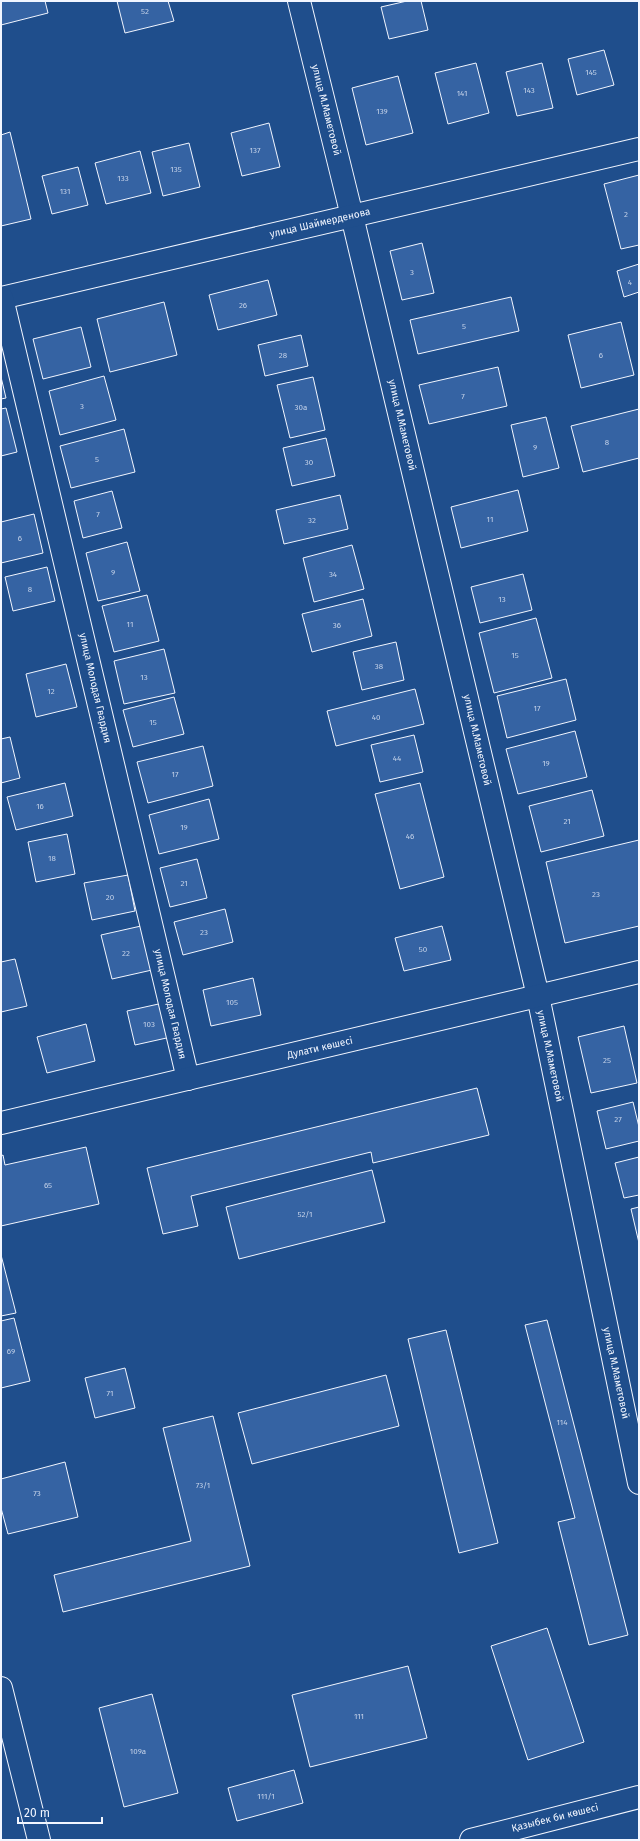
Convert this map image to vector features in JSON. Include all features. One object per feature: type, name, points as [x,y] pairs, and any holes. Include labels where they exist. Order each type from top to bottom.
[{"type":"street","name":"улица М.Маметовой","points":[[299,1],[352,216],[538,996],[639,1483]]},
{"type":"street","name":"улица Шаймерденова","points":[[2,298],[639,149]]},
{"type":"street","name":"улица Молодая Гвардия","points":[[2,298],[188,1079]]},
{"type":"street","name":"Дулати көшесі","points":[[1,1123],[639,972]]},
{"type":"street","points":[[1,1688],[39,1840]]},
{"type":"street","name":"Қазыбек би көшесі","points":[[471,1840],[639,1797]]},
{"type":"building","points":[[1,1],[45,1],[48,13],[1,25]]},
{"type":"building","points":[[117,1],[168,1],[174,21],[125,33]]},
{"type":"building","points":[[407,1],[421,1],[428,30],[389,39],[381,7]]},
{"type":"building","points":[[604,50],[614,85],[577,95],[568,59]]},
{"type":"building","points":[[476,63],[489,113],[448,124],[435,73]]},
{"type":"building","points":[[542,63],[553,108],[517,116],[506,72]]},
{"type":"building","points":[[398,76],[413,133],[366,145],[352,88]]},
{"type":"building","points":[[269,123],[280,167],[242,176],[231,133]]},
{"type":"building","points":[[10,132],[31,219],[1,226],[1,135]]},
{"type":"building","points":[[189,143],[200,187],[163,196],[152,152]]},
{"type":"building","points":[[140,151],[151,193],[106,204],[95,163]]},
{"type":"building","points":[[78,167],[88,205],[52,214],[42,176]]},
{"type":"building","points":[[639,175],[639,245],[621,249],[604,184]]},
{"type":"building","points":[[422,243],[434,293],[402,300],[390,251]]},
{"type":"building","points":[[639,264],[639,292],[624,297],[617,271]]},
{"type":"building","points":[[268,280],[277,315],[218,330],[209,295]]},
{"type":"building","points":[[511,297],[519,331],[418,354],[410,320]]},
{"type":"building","points":[[164,302],[177,355],[110,372],[97,319]]},
{"type":"building","points":[[621,322],[634,375],[581,388],[568,335]]},
{"type":"building","points":[[81,327],[91,367],[43,379],[33,339]]},
{"type":"building","points":[[301,335],[308,366],[265,376],[258,345]]},
{"type":"building","points":[[498,367],[507,406],[429,424],[419,385]]},
{"type":"building","points":[[104,376],[116,420],[60,435],[49,391]]},
{"type":"building","points":[[1,377],[6,398],[1,399]]},
{"type":"building","points":[[313,377],[325,430],[290,438],[277,385]]},
{"type":"building","points":[[6,408],[17,452],[1,456],[1,409]]},
{"type":"building","points":[[639,409],[639,458],[583,472],[571,426]]},
{"type":"building","points":[[546,417],[559,468],[523,477],[511,425]]},
{"type":"building","points":[[124,429],[135,472],[71,488],[60,446]]},
{"type":"building","points":[[326,438],[335,476],[292,486],[283,448]]},
{"type":"building","points":[[518,490],[528,531],[461,548],[451,507]]},
{"type":"building","points":[[112,491],[122,528],[83,538],[74,501]]},
{"type":"building","points":[[340,495],[348,529],[284,544],[276,510]]},
{"type":"building","points":[[34,514],[43,553],[1,563],[1,522]]},
{"type":"building","points":[[127,542],[140,591],[98,601],[86,553]]},
{"type":"building","points":[[352,545],[364,589],[314,602],[303,558]]},
{"type":"building","points":[[47,567],[55,601],[13,611],[5,577]]},
{"type":"building","points":[[523,574],[532,610],[480,623],[471,587]]},
{"type":"building","points":[[147,595],[159,641],[114,652],[102,606]]},
{"type":"building","points":[[363,599],[372,636],[312,652],[302,614]]},
{"type":"building","points":[[536,618],[552,678],[494,693],[479,633]]},
{"type":"building","points":[[396,642],[404,680],[362,690],[353,652]]},
{"type":"building","points":[[164,649],[175,693],[124,704],[114,661]]},
{"type":"building","points":[[66,664],[77,707],[36,717],[26,674]]},
{"type":"building","points":[[566,679],[576,720],[507,738],[497,696]]},
{"type":"building","points":[[415,689],[424,724],[336,746],[327,711]]},
{"type":"building","points":[[174,697],[184,734],[133,747],[123,710]]},
{"type":"building","points":[[575,731],[587,777],[518,794],[506,749]]},
{"type":"building","points":[[414,735],[423,772],[380,782],[371,745]]},
{"type":"building","points":[[10,737],[20,778],[1,783],[1,739]]},
{"type":"building","points":[[203,746],[213,786],[148,803],[137,762]]},
{"type":"building","points":[[65,783],[73,816],[16,830],[7,797]]},
{"type":"building","points":[[420,783],[444,877],[400,889],[375,794]]},
{"type":"building","points":[[592,790],[604,836],[541,852],[529,806]]},
{"type":"building","points":[[209,799],[219,839],[159,854],[149,815]]},
{"type":"building","points":[[67,834],[75,874],[36,882],[28,842]]},
{"type":"building","points":[[639,840],[639,926],[565,943],[546,862]]},
{"type":"building","points":[[197,859],[207,898],[170,907],[160,868]]},
{"type":"building","points":[[128,875],[135,911],[92,920],[84,883]]},
{"type":"building","points":[[225,909],[233,942],[183,955],[174,922]]},
{"type":"building","points":[[141,926],[152,970],[112,979],[101,935]]},
{"type":"building","points":[[442,926],[451,960],[404,971],[395,938]]},
{"type":"building","points":[[15,959],[27,1006],[1,1012],[1,962]]},
{"type":"building","points":[[253,978],[261,1015],[211,1026],[203,990]]},
{"type":"building","points":[[163,1003],[171,1037],[135,1045],[127,1011]]},
{"type":"building","points":[[86,1024],[95,1061],[47,1073],[37,1037]]},
{"type":"building","points":[[624,1026],[637,1083],[591,1093],[578,1037]]},
{"type":"building","points":[[477,1088],[489,1135],[373,1163],[371,1152],[191,1196],[198,1226],[163,1234],[147,1168]]},
{"type":"building","points":[[633,1102],[639,1127],[639,1141],[606,1149],[597,1111]]},
{"type":"building","points":[[86,1147],[99,1204],[1,1226],[1,1156],[3,1155],[5,1165]]},
{"type":"building","points":[[639,1157],[639,1195],[624,1198],[615,1163]]},
{"type":"building","points":[[372,1170],[385,1222],[239,1259],[226,1207]]},
{"type":"building","points":[[639,1207],[639,1243],[631,1209]]},
{"type":"building","points":[[1,1255],[16,1313],[1,1316]]},
{"type":"building","points":[[14,1318],[30,1381],[1,1388],[1,1321]]},
{"type":"building","points":[[547,1320],[628,1635],[589,1645],[558,1522],[575,1518],[525,1325]]},
{"type":"building","points":[[446,1330],[498,1543],[459,1553],[408,1339]]},
{"type":"building","points":[[125,1368],[135,1408],[95,1418],[85,1378]]},
{"type":"building","points":[[386,1375],[399,1426],[252,1464],[238,1413]]},
{"type":"building","points":[[213,1416],[250,1566],[63,1612],[54,1575],[191,1541],[163,1428]]},
{"type":"building","points":[[65,1462],[78,1517],[8,1534],[1,1508],[1,1479]]},
{"type":"building","points":[[547,1628],[584,1742],[528,1760],[491,1646]]},
{"type":"building","points":[[408,1666],[427,1738],[310,1767],[292,1695]]},
{"type":"building","points":[[152,1694],[178,1793],[124,1807],[99,1708]]},
{"type":"building","points":[[294,1770],[303,1803],[237,1821],[228,1788]]}]
